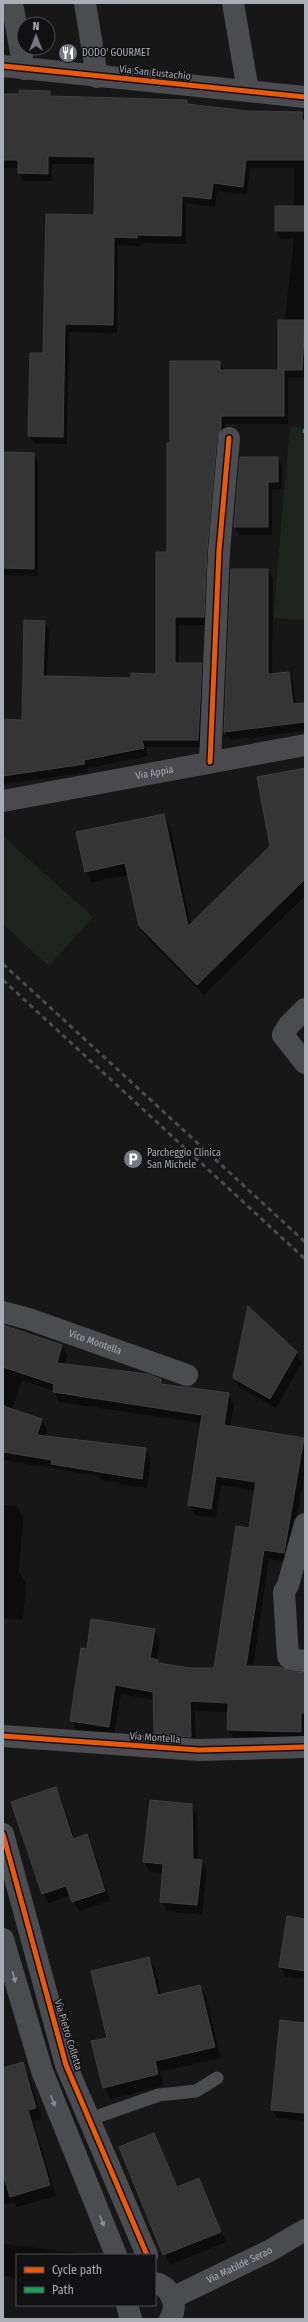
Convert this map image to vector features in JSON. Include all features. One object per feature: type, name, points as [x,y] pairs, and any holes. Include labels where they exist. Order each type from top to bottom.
[{"type":"street","points":[[12,3],[13,68]]},
{"type":"street","points":[[86,3],[97,76]]},
{"type":"street","points":[[233,3],[248,92]]},
{"type":"street","name":"Via San Eustachio","points":[[13,68],[305,97]]},
{"type":"street","points":[[210,762],[219,551],[229,438]]},
{"type":"street","name":"Via Appia","points":[[3,801],[305,745]]},
{"type":"street","points":[[305,1009],[289,1025],[283,1035],[305,1063]]},
{"type":"street","name":"Vico Montella","points":[[3,1312],[29,1319],[187,1375]]},
{"type":"street","points":[[305,1524],[288,1585],[284,1592],[288,1656],[290,1659],[305,1661]]},
{"type":"street","name":"Via Montella","points":[[3,1736],[199,1750],[305,1747]]},
{"type":"street","name":"Via Pietro Colletta","points":[[3,1834],[66,2065],[147,2254]]},
{"type":"street","points":[[3,1939],[42,2071],[116,2254]]},
{"type":"street","name":"Via Pietro Colletta","points":[[33,2041],[58,2034]]},
{"type":"street","name":"Via Matilde Serao","points":[[165,2299],[269,2251],[305,2230]]},
{"type":"street","points":[[269,2251],[305,2243]]},
{"type":"lane","points":[[90,2119],[159,2095],[196,2091],[217,2078]]},
{"type":"shaded area","points":[[290,426],[305,428],[305,620],[273,618]]},
{"type":"shaded area","points":[[3,836],[93,917],[49,966],[3,924]]},
{"type":"building","points":[[19,90],[50,91],[50,96],[187,100],[187,104],[248,111],[302,112],[302,120],[305,120],[305,160],[246,160],[243,187],[213,183],[211,199],[182,196],[181,236],[137,235],[137,238],[114,237],[113,325],[65,324],[63,437],[28,436],[30,353],[43,353],[46,214],[94,215],[95,157],[48,156],[48,174],[18,173],[18,160],[3,160],[3,94],[19,94]]},
{"type":"building","points":[[275,206],[305,206],[305,231],[275,231]]},
{"type":"building","points":[[278,320],[305,320],[302,370],[284,370],[284,416],[221,416],[221,429],[217,437],[207,550],[204,617],[175,617],[175,663],[202,663],[198,740],[142,740],[144,748],[84,760],[85,764],[3,776],[3,719],[22,720],[24,620],[45,621],[43,676],[131,678],[131,673],[156,674],[156,552],[167,552],[167,443],[170,443],[170,361],[220,361],[220,370],[278,370]]},
{"type":"building","points":[[3,452],[34,453],[34,569],[3,568]]},
{"type":"building","points":[[240,457],[278,457],[278,482],[268,482],[268,527],[234,527]]},
{"type":"building","points":[[231,569],[268,569],[268,674],[289,672],[293,704],[305,703],[305,722],[224,732]]},
{"type":"building","points":[[305,768],[305,879],[197,985],[139,926],[125,863],[85,872],[76,832],[164,814],[188,926],[270,846],[257,777]]},
{"type":"building","points":[[248,1306],[297,1352],[270,1399],[233,1378]]},
{"type":"building","points":[[3,1325],[62,1345],[57,1363],[148,1374],[161,1379],[161,1384],[229,1393],[224,1425],[304,1438],[284,1553],[264,1550],[246,1666],[280,1667],[288,1671],[305,1673],[305,1713],[301,1713],[301,1732],[227,1730],[228,1703],[190,1701],[191,1737],[154,1734],[153,1692],[115,1685],[109,1727],[70,1721],[81,1648],[87,1649],[91,1619],[155,1629],[150,1658],[158,1660],[158,1663],[191,1668],[214,1668],[236,1526],[249,1528],[256,1482],[216,1476],[211,1509],[188,1505],[202,1415],[53,1392],[54,1384],[3,1367]]},
{"type":"building","points":[[3,1406],[42,1419],[37,1435],[146,1448],[142,1479],[51,1464],[52,1460],[3,1452]]},
{"type":"building","points":[[56,1787],[73,1839],[87,1834],[105,1891],[72,1902],[66,1886],[42,1894],[11,1802]]},
{"type":"building","points":[[150,1800],[192,1804],[193,1859],[202,1860],[197,1905],[160,1902],[163,1864],[143,1862]]},
{"type":"building","points":[[287,1916],[305,1919],[305,1971],[279,1967]]},
{"type":"building","points":[[149,1957],[158,1995],[200,1985],[215,2047],[155,2061],[158,2074],[103,2088],[91,2041],[107,2038],[91,1971]]},
{"type":"building","points":[[280,2020],[305,2023],[305,2113],[271,2110]]},
{"type":"building","points":[[23,2062],[36,2108],[28,2110],[50,2185],[10,2197],[3,2174],[3,2068]]},
{"type":"building","points":[[154,2133],[177,2187],[199,2178],[221,2232],[163,2255],[119,2147]]},
{"type":"railway","points":[[3,964],[305,1242]]},
{"type":"railway","points":[[3,980],[305,1259]]},
{"type":"cycle path","points":[[3,66],[305,97]]},
{"type":"cycle path","points":[[210,762],[219,551],[229,438]]},
{"type":"cycle path","points":[[3,1736],[199,1750],[305,1747]]},
{"type":"cycle path","points":[[3,1834],[66,2065],[147,2254]]},
{"type":"place","name":"DODO' GOURMET","points":[[68,53]]},
{"type":"place","name":"Parcheggio Clinica San Michele","points":[[133,1159]]}]
